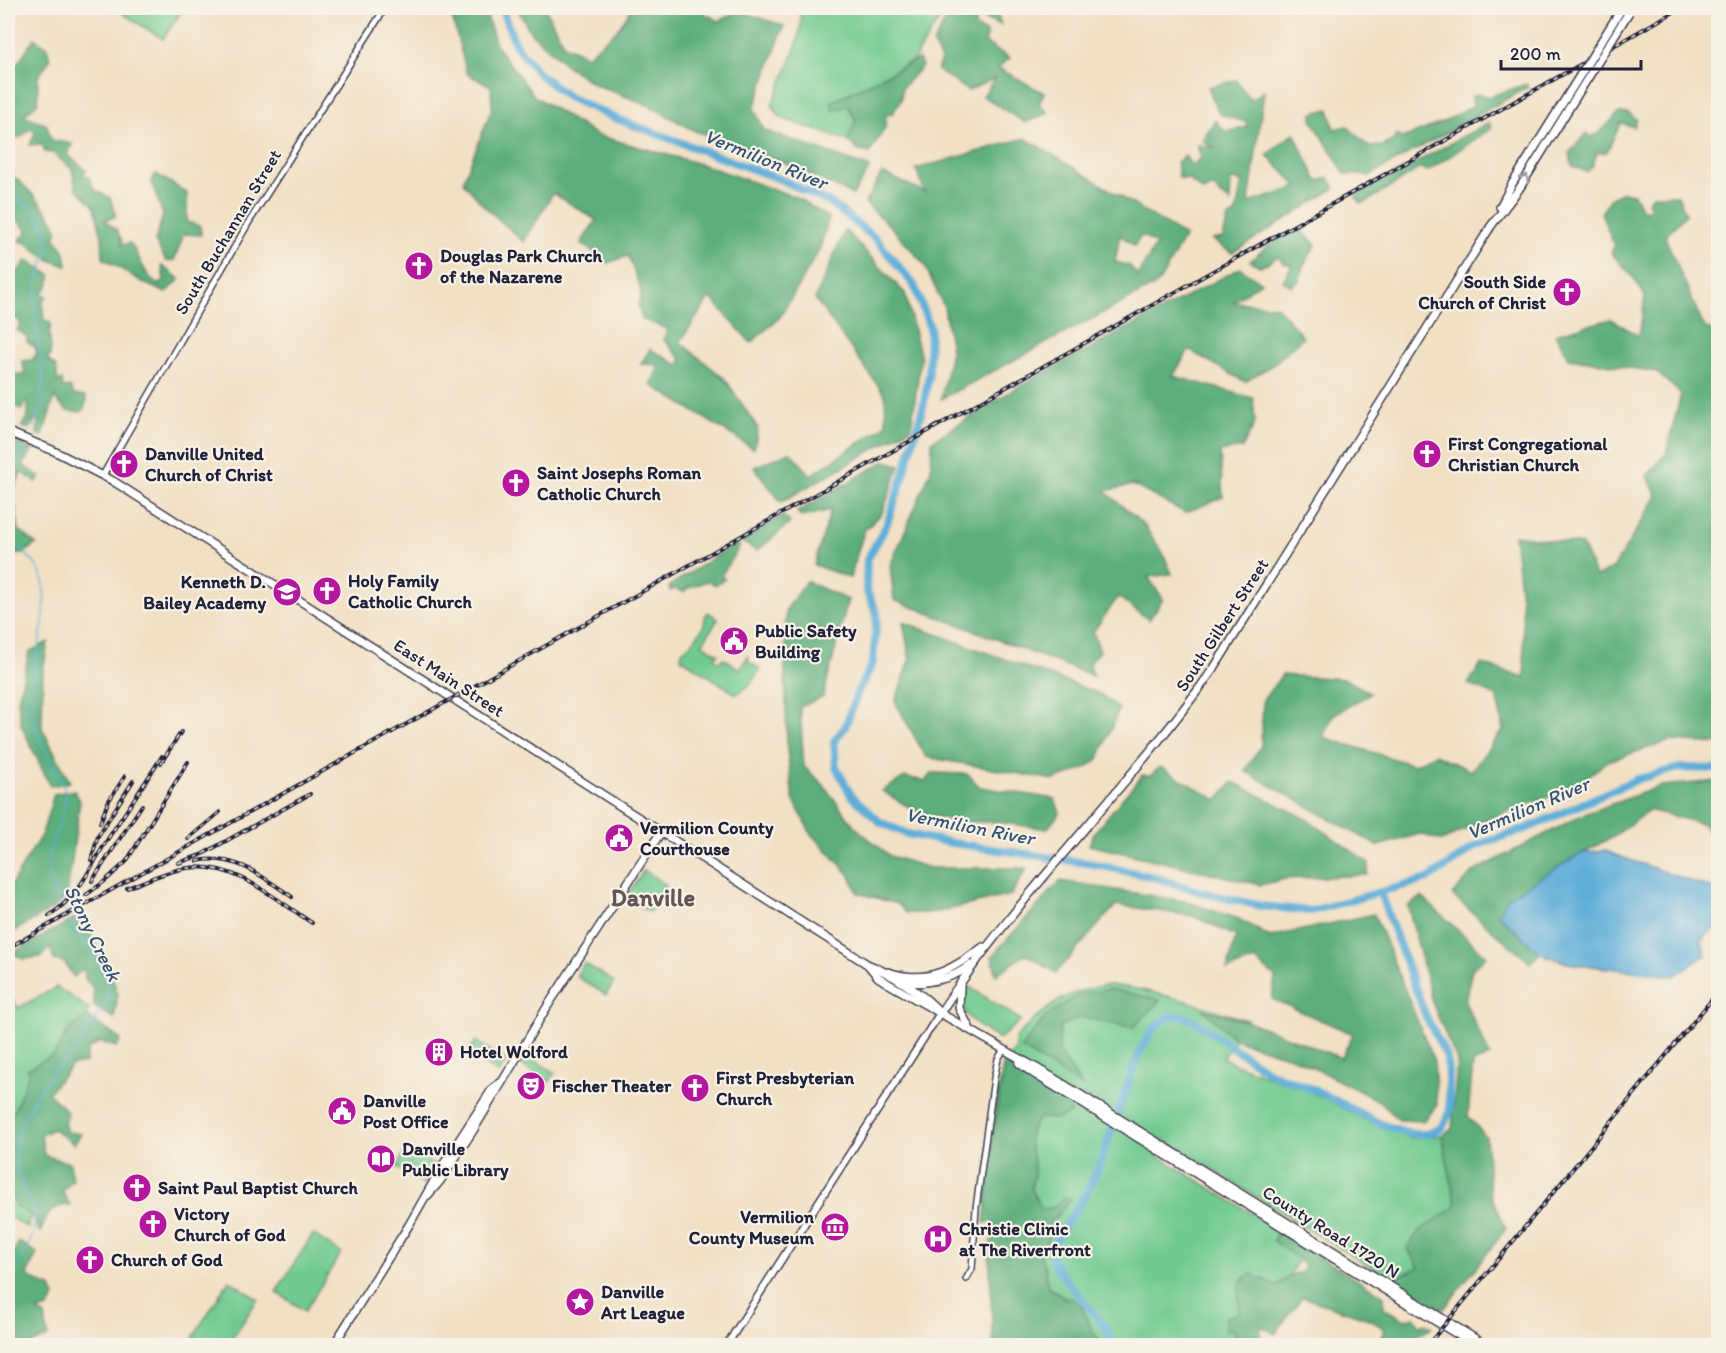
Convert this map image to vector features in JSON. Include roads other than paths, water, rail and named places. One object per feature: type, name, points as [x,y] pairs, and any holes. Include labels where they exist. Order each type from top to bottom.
[{"type":"main road","name":"South Gilbert Street","points":[[1491,226],[1512,184],[1622,8]]},
{"type":"main road","name":"South Gilbert Street","points":[[940,1013],[974,958],[992,940],[1168,729],[1214,668],[1491,226],[1519,189],[1631,10]]},
{"type":"main road","name":"East Main Street","points":[[8,432],[36,443],[102,476],[867,964],[883,970],[932,1003],[940,1013]]},
{"type":"main road","points":[[333,1346],[428,1195],[440,1181],[474,1129],[615,900],[661,832]]},
{"type":"main road","points":[[867,964],[881,974],[909,982],[936,980],[964,969],[974,958]]},
{"type":"main road","points":[[883,970],[914,978],[937,974],[974,958]]},
{"type":"main road","name":"East Main Street","points":[[867,964],[878,977],[940,1013]]},
{"type":"main road","points":[[961,981],[958,1008],[971,1031]]},
{"type":"main road","points":[[726,1346],[940,1013],[1158,1146]]},
{"type":"main road","name":"County Road 1720 N","points":[[1158,1146],[1476,1346]]},
{"type":"main road","name":"County Road 1720 N","points":[[1158,1146],[1487,1346]]},
{"type":"street","name":"South Buchannan Street","points":[[102,476],[255,213],[385,8]]},
{"type":"street","points":[[966,1279],[972,1269],[974,1228],[994,1078],[998,1059],[1003,1051]]},
{"type":"water","points":[[1605,850],[1711,888],[1718,894],[1718,925],[1701,940],[1706,955],[1674,976],[1567,963],[1540,953],[1498,914],[1508,897],[1582,853]]},
{"type":"waterway","name":"Vermilion River","points":[[503,8],[516,46],[539,74],[568,97],[617,119],[782,180],[832,204],[876,239],[914,285],[930,328],[929,374],[923,407],[903,477],[886,526],[867,560],[866,590],[877,613],[873,663],[859,689],[845,727],[834,741],[836,767],[851,795],[880,822],[907,834],[1093,864],[1154,877],[1204,893],[1261,906],[1311,911],[1428,879],[1478,845],[1528,828],[1638,779],[1679,768],[1718,769]]},
{"type":"waterway","name":"Stony Creek","points":[[8,190],[39,219],[47,239],[46,256],[35,297],[35,316],[42,366],[42,398],[28,436]]},
{"type":"waterway","name":"Stony Creek","points":[[8,466],[25,443]]},
{"type":"waterway","name":"Stony Creek","points":[[8,529],[17,545],[38,568],[44,592],[43,624],[32,690],[32,716],[66,792],[63,813],[50,852],[50,875],[67,916],[104,974],[108,992],[105,1005],[78,1046],[52,1073],[36,1096],[18,1133],[15,1146],[17,1168],[23,1189],[35,1214],[35,1224],[30,1241],[11,1281],[8,1304],[11,1322],[8,1334]]},
{"type":"waterway","points":[[1113,1346],[1106,1328],[1057,1269],[1052,1258],[1054,1242],[1087,1192],[1098,1169],[1139,1053],[1153,1029],[1166,1018],[1180,1015],[1195,1021],[1270,1073],[1315,1090],[1383,1125],[1413,1134],[1428,1134],[1442,1128],[1450,1111],[1447,1057],[1426,1017],[1380,893]]},
{"type":"railway","points":[[8,948],[1681,8]]},
{"type":"railway","points":[[161,763],[181,732]]},
{"type":"railway","points":[[49,916],[70,898],[84,880],[162,756]]},
{"type":"railway","points":[[86,895],[126,862],[188,762]]},
{"type":"railway","points":[[100,823],[108,802],[125,776]]},
{"type":"railway","points":[[91,860],[98,836],[133,781]]},
{"type":"railway","points":[[178,863],[201,855],[310,794]]},
{"type":"railway","points":[[92,881],[142,805]]},
{"type":"railway","points":[[188,839],[220,812]]},
{"type":"railway","points":[[197,861],[224,860],[248,868],[292,897]]},
{"type":"railway","points":[[127,888],[180,869],[205,868],[222,871],[254,884],[312,923]]},
{"type":"railway","points":[[1427,1346],[1718,992]]},
{"type":"place","name":"Douglas Park Church of the Nazarene","points":[[419,266]]},
{"type":"place","name":"South Side Church of Christ","points":[[1567,292]]},
{"type":"place","name":"First Congregational Christian Church","points":[[1427,454]]},
{"type":"place","name":"Danville United Church of Christ","points":[[124,464]]},
{"type":"place","name":"Saint Josephs Roman Catholic Church","points":[[516,483]]},
{"type":"place","name":"Holy Family Catholic Church","points":[[327,591]]},
{"type":"place","name":"Kenneth D. Bailey Academy","points":[[287,592]]},
{"type":"place","name":"Public Safety Building","points":[[734,641]]},
{"type":"place","name":"Vermilion County Courthouse","points":[[619,838]]},
{"type":"place","name":"Hotel Wolford","points":[[439,1052]]},
{"type":"place","name":"Fischer Theater","points":[[531,1086]]},
{"type":"place","name":"First Presbyterian Church","points":[[695,1088]]},
{"type":"place","name":"Danville Post Office","points":[[342,1111]]},
{"type":"place","name":"Danville Public Library","points":[[381,1159]]},
{"type":"place","name":"Saint Paul Baptist Church","points":[[137,1188]]},
{"type":"place","name":"Victory Church of God","points":[[153,1224]]},
{"type":"place","name":"Vermilion County Museum","points":[[835,1227]]},
{"type":"place","name":"Christie Clinic at The Riverfront","points":[[938,1239]]},
{"type":"place","name":"Church of God","points":[[90,1260]]},
{"type":"place","name":"Danville Art League","points":[[580,1302]]},
{"type":"district","name":"Danville","points":[[653,897]]}]
